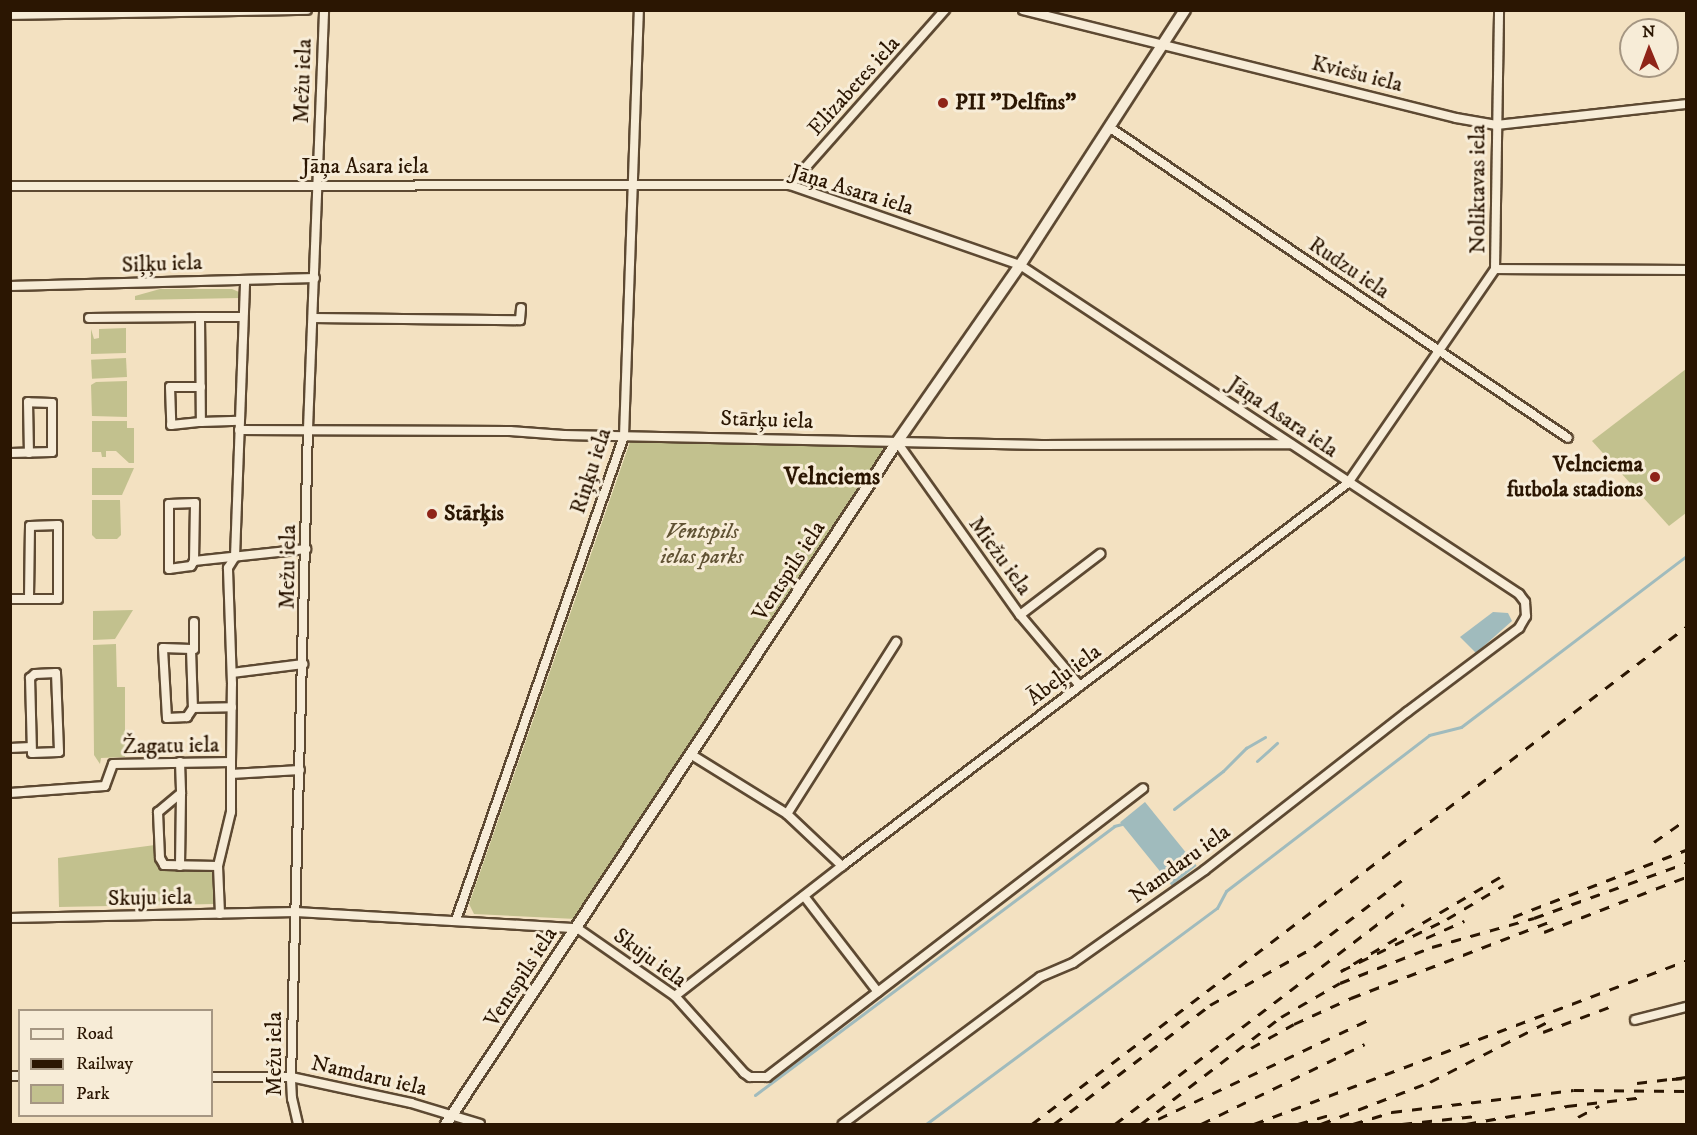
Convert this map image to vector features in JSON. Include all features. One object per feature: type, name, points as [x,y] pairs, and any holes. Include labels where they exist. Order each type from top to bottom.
[{"type":"street","points":[[10,15],[307,10]]},
{"type":"street","name":"Mežu iela","points":[[298,1125],[292,1099],[291,1077],[308,429],[324,10]]},
{"type":"street","name":"Riņķu iela","points":[[456,920],[624,436],[631,186],[639,10]]},
{"type":"street","name":"Elizabetes iela","points":[[790,185],[945,10]]},
{"type":"street","name":"Kviešu iela","points":[[1023,10],[1456,118],[1496,125],[1686,104]]},
{"type":"street","name":"Ventspils iela","points":[[446,1125],[897,442],[1020,265],[1185,10]]},
{"type":"street","name":"Noliktavas iela","points":[[1440,350],[1495,269],[1499,10]]},
{"type":"street","name":"Rudzu iela","points":[[1109,127],[1568,438]]},
{"type":"street","name":"Jāņa Asara iela","points":[[10,186],[790,185],[1020,265],[1519,594],[1525,602],[1526,616]]},
{"type":"street","points":[[1495,269],[1686,270]]},
{"type":"street","name":"Siļķu iela","points":[[10,286],[315,278]]},
{"type":"street","points":[[231,762],[232,673],[228,568],[235,557],[244,280]]},
{"type":"street","points":[[313,318],[520,320],[521,308]]},
{"type":"street","points":[[200,317],[201,422]]},
{"type":"street","points":[[89,318],[243,317]]},
{"type":"street","name":"Ābeļu iela","points":[[675,996],[842,866],[1348,483],[1440,350]]},
{"type":"street","name":"Stārķu iela","points":[[201,387],[170,387],[171,425],[201,422],[308,429],[510,431],[897,442],[1293,444]]},
{"type":"street","points":[[10,453],[29,453],[51,452],[52,403],[28,402],[29,453]]},
{"type":"street","name":"Miežu iela","points":[[897,442],[1020,615],[1080,686]]},
{"type":"street","points":[[195,503],[194,561],[191,566],[169,569],[169,504],[195,503]]},
{"type":"street","points":[[10,599],[29,599],[58,598],[58,525],[30,526],[29,599]]},
{"type":"street","points":[[194,561],[306,549]]},
{"type":"street","points":[[1020,615],[1100,554]]},
{"type":"street","name":"Namdaru iela","points":[[843,1125],[1040,977],[1073,963],[1205,870],[1407,712],[1519,628],[1526,616]]},
{"type":"street","points":[[191,649],[164,648],[167,718],[187,717],[193,708],[191,649],[194,649],[194,622]]},
{"type":"street","points":[[787,814],[896,642]]},
{"type":"street","points":[[232,673],[303,664]]},
{"type":"street","points":[[56,673],[59,752],[32,753],[31,747],[30,678],[35,674],[56,673]]},
{"type":"street","points":[[193,708],[232,707]]},
{"type":"street","points":[[10,748],[31,747]]},
{"type":"street","points":[[692,755],[787,814],[842,866]]},
{"type":"street","points":[[180,762],[182,793],[180,866]]},
{"type":"street","name":"Žagatu iela","points":[[10,793],[93,789],[105,786],[113,764],[231,762],[231,774],[300,770]]},
{"type":"street","points":[[220,914],[218,866],[231,813],[231,774]]},
{"type":"street","name":"Skuju iela","points":[[10,918],[296,912],[577,927],[675,996],[744,1073],[758,1078],[767,1077],[794,1059],[1143,789]]},
{"type":"street","points":[[182,793],[158,812],[159,858],[164,865],[218,866]]},
{"type":"street","points":[[804,896],[878,992]]},
{"type":"street","points":[[1635,1020],[1686,1007]]},
{"type":"street","name":"Namdaru iela","points":[[213,1077],[291,1077],[344,1087],[453,1114],[480,1125]]},
{"type":"green space","points":[[160,289],[232,289],[239,292],[240,298],[135,300],[135,296]]},
{"type":"green space","points":[[126,328],[126,353],[91,354],[91,329],[94,339],[99,338],[99,329]]},
{"type":"green space","points":[[126,358],[127,377],[92,379],[91,360]]},
{"type":"green space","name":"Velnciema futbola stadions","points":[[1686,369],[1686,513],[1669,526],[1592,441]]},
{"type":"green space","points":[[127,381],[127,417],[92,416],[91,385],[96,382]]},
{"type":"green space","points":[[92,421],[127,421],[127,428],[134,428],[134,463],[129,463],[116,451],[106,451],[106,457],[102,457],[101,452],[92,452]]},
{"type":"green space","name":"Ventspils ielas parks","points":[[636,440],[880,446],[884,450],[884,455],[576,919],[474,914],[469,904],[630,442]]},
{"type":"green space","points":[[92,468],[134,468],[122,495],[92,495]]},
{"type":"green space","points":[[92,500],[120,500],[121,535],[117,539],[96,539],[92,535]]},
{"type":"green space","points":[[133,610],[115,639],[93,640],[93,611]]},
{"type":"green space","points":[[116,644],[117,687],[125,687],[125,757],[101,758],[100,764],[94,755],[93,645]]},
{"type":"green space","points":[[155,845],[158,869],[212,870],[214,904],[59,907],[58,858]]},
{"type":"water","points":[[1493,612],[1508,613],[1512,621],[1476,653],[1460,637]]},
{"type":"water","points":[[1145,802],[1197,866],[1172,886],[1120,822]]},
{"type":"waterway","points":[[926,1124],[1217,908],[1226,891],[1429,735],[1461,727],[1686,556]]},
{"type":"waterway","points":[[1174,809],[1223,771],[1246,748],[1265,737]]},
{"type":"waterway","points":[[1257,761],[1277,743]]},
{"type":"waterway","points":[[755,1095],[1114,826],[1122,824]]},
{"type":"railway","points":[[1032,1124],[1686,627]]},
{"type":"railway","points":[[1654,842],[1686,820]]},
{"type":"railway","points":[[1513,917],[1686,850]]},
{"type":"railway","points":[[1141,1124],[1281,1017],[1340,983],[1432,947],[1534,918],[1686,863]]},
{"type":"railway","points":[[1054,1124],[1210,1005],[1314,947],[1409,875]]},
{"type":"railway","points":[[1500,877],[1341,971],[1447,919],[1504,885]]},
{"type":"railway","points":[[1544,932],[1686,877]]},
{"type":"railway","points":[[1115,1124],[1404,904]]},
{"type":"railway","points":[[1426,938],[1464,921]]},
{"type":"railway","points":[[1251,1048],[1294,1024],[1351,998],[1552,921]]},
{"type":"railway","points":[[1254,1124],[1686,961]]},
{"type":"railway","points":[[1543,1032],[1617,1004]]},
{"type":"railway","points":[[1321,1124],[1430,1082],[1553,1019]]},
{"type":"railway","points":[[1158,1119],[1368,1020]]},
{"type":"railway","points":[[1201,1124],[1365,1044]]},
{"type":"railway","points":[[1686,1077],[1672,1079],[1686,1078]]},
{"type":"railway","points":[[1637,1083],[1672,1079]]},
{"type":"railway","points":[[1353,1124],[1392,1112],[1574,1090],[1686,1091]]},
{"type":"railway","points":[[1466,1124],[1567,1106],[1644,1097]]},
{"type":"railway","points":[[1578,1117],[1599,1106]]},
{"type":"railway","points":[[1298,1124],[1329,1115]]},
{"type":"railway","points":[[1402,1124],[1476,1116]]},
{"type":"place","name":"PII \"Delfīns\"","points":[[943,103]]},
{"type":"place","name":"Velnciema futbola stadions","points":[[1655,477]]},
{"type":"place","name":"Stārķis","points":[[432,514]]},
{"type":"district","name":"Velnciems","points":[[832,478]]}]
